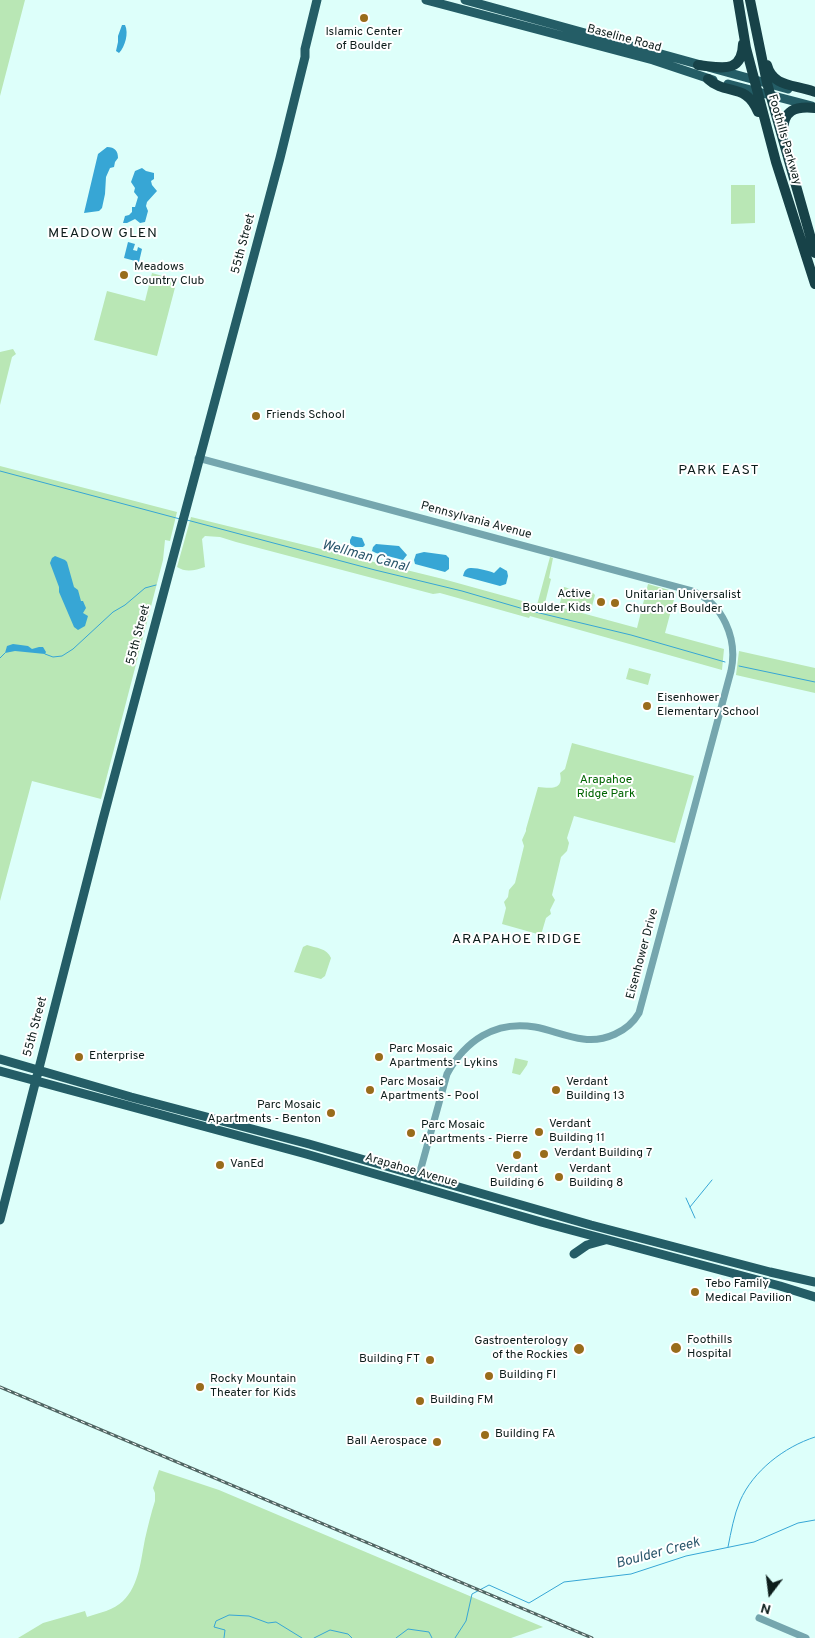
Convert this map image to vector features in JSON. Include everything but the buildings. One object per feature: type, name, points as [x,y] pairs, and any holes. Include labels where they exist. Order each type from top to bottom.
[{"type":"highway","name":"Foothills Parkway","points":[[738,0],[743,33],[776,162],[815,284]]},
{"type":"highway","name":"Foothills Parkway","points":[[750,0],[770,95],[815,253]]},
{"type":"highway","points":[[754,22],[760,35],[771,76],[780,81],[815,92]]},
{"type":"highway","points":[[698,65],[725,68],[734,65],[739,61],[742,54],[743,33]]},
{"type":"highway","points":[[708,79],[714,84],[744,93],[753,101],[760,116],[772,156],[776,162]]},
{"type":"highway","points":[[785,148],[783,124],[787,114],[794,109],[815,108]]},
{"type":"main road","name":"55th Street","points":[[0,1220],[37,1070],[185,514],[198,458],[280,158],[317,0]]},
{"type":"main road","name":"55th Street","points":[[305,57],[310,50],[323,0]]},
{"type":"main road","name":"Baseline Road","points":[[426,0],[659,61],[708,79],[815,108]]},
{"type":"main road","name":"Baseline Road","points":[[465,0],[698,65],[815,95]]},
{"type":"main road","name":"Arapahoe Avenue","points":[[0,1059],[131,1097],[300,1141],[599,1227],[815,1282]]},
{"type":"main road","name":"Arapahoe Avenue","points":[[0,1070],[815,1297]]},
{"type":"main road","points":[[574,1254],[588,1245],[607,1240]]},
{"type":"street","name":"Pennsylvania Avenue","points":[[198,458],[692,591],[713,604],[725,621],[729,632]]},
{"type":"street","name":"Eisenhower Drive","points":[[416,1186],[447,1074],[454,1061],[469,1045],[491,1032],[515,1026],[537,1028],[582,1039],[601,1038],[624,1030],[639,1014],[729,677],[733,656],[729,632]]},
{"type":"street","points":[[759,1618],[806,1638]]},
{"type":"green space","points":[[0,0],[25,0],[0,96]]},
{"type":"green space","points":[[731,185],[755,185],[755,223],[731,224]]},
{"type":"green space","points":[[152,273],[177,280],[157,356],[94,340],[107,291],[145,301]]},
{"type":"green space","points":[[13,349],[16,354],[12,357],[0,405],[0,352]]},
{"type":"green space","points":[[0,466],[177,512],[170,541],[165,540],[163,560],[101,799],[32,781],[0,901]]},
{"type":"green space","points":[[191,517],[443,579],[537,605],[550,557],[553,558],[549,578],[551,579],[545,603],[637,628],[648,584],[676,592],[665,633],[724,649],[722,670],[530,616],[529,618],[440,593],[433,594],[220,537],[205,536],[202,539],[205,567],[195,570],[184,570],[177,567]]},
{"type":"green space","points":[[564,587],[577,594],[584,590],[593,593],[595,595],[591,610],[588,611],[560,603]]},
{"type":"green space","points":[[739,651],[815,668],[815,693],[736,675]]},
{"type":"green space","points":[[629,668],[651,674],[648,685],[626,679]]},
{"type":"green space","name":"Arapahoe Ridge Park","points":[[572,743],[694,776],[675,843],[574,816],[567,838],[569,843],[567,851],[561,857],[552,895],[555,900],[550,910],[551,914],[546,918],[541,935],[502,924],[506,908],[504,902],[508,897],[509,890],[515,883],[524,846],[522,840],[538,787],[551,788],[558,786],[561,779],[560,773],[565,769]]},
{"type":"green space","points":[[307,945],[324,950],[331,958],[325,976],[321,979],[294,972],[303,947]]},
{"type":"green space","points":[[515,1058],[528,1061],[520,1075],[512,1073]]},
{"type":"green space","points":[[159,1470],[219,1490],[543,1627],[511,1638],[18,1638],[43,1623],[85,1611],[87,1617],[115,1607],[123,1601],[133,1588],[136,1580],[155,1501],[153,1488]]},
{"type":"water","points":[[122,25],[125,25],[126,28],[126,40],[119,53],[116,51]]},
{"type":"water","points":[[107,147],[116,150],[118,158],[106,177],[102,208],[99,211],[84,213],[98,154]]},
{"type":"water","points":[[142,168],[154,173],[154,179],[151,181],[157,191],[147,202],[148,211],[145,222],[140,223],[135,219],[123,223],[125,216],[132,212],[132,207],[135,207],[138,197],[134,192],[135,188],[131,182],[135,171]]},
{"type":"water","points":[[128,242],[135,244],[133,250],[137,251],[138,247],[142,249],[139,262],[124,258]]},
{"type":"water","points":[[352,536],[362,538],[365,545],[363,547],[355,547],[350,544]]},
{"type":"water","points":[[376,544],[399,546],[407,555],[403,560],[376,553],[372,551]]},
{"type":"water","points":[[424,552],[446,555],[449,558],[449,569],[445,572],[415,564],[416,554]]},
{"type":"water","points":[[55,556],[67,562],[74,587],[78,590],[81,601],[83,601],[86,608],[83,613],[88,616],[85,626],[78,630],[74,627],[59,592],[50,563]]},
{"type":"water","points":[[500,567],[507,571],[508,576],[506,584],[500,586],[463,576],[469,568],[494,573]]},
{"type":"water","points":[[13,644],[28,646],[32,649],[43,647],[46,652],[45,654],[15,651],[5,653],[7,646]]},
{"type":"waterway","name":"Wellman Canal","points":[[0,471],[180,519]]},
{"type":"waterway","name":"Wellman Canal","points":[[187,520],[462,591],[527,610],[631,635],[725,662]]},
{"type":"waterway","points":[[45,654],[53,657],[62,656],[73,649],[113,612],[125,605],[145,588],[156,585]]},
{"type":"waterway","points":[[0,658],[5,653]]},
{"type":"waterway","name":"Wellman Canal","points":[[739,666],[815,682]]},
{"type":"waterway","points":[[690,1207],[712,1180]]},
{"type":"waterway","points":[[686,1198],[695,1218]]},
{"type":"waterway","points":[[728,1547],[738,1506],[753,1480],[761,1470],[781,1454],[803,1441],[815,1437]]},
{"type":"waterway","name":"Boulder Creek","points":[[455,1638],[466,1621],[472,1594],[489,1585],[529,1603],[564,1582],[631,1574],[686,1556],[754,1542],[798,1523],[815,1520]]},
{"type":"waterway","name":"Boulder Creek","points":[[224,1638],[225,1630],[214,1627],[216,1621],[229,1615],[249,1616],[268,1623],[276,1622],[302,1638]]},
{"type":"waterway","name":"Boulder Creek","points":[[396,1638],[408,1629],[429,1632],[432,1638]]},
{"type":"waterway","name":"Boulder Creek","points":[[314,1638],[330,1630],[348,1634],[352,1638]]},
{"type":"railway","points":[[0,1387],[592,1638]]},
{"type":"place","name":"Islamic Center of Boulder","points":[[364,18]]},
{"type":"place","name":"Meadows Country Club","points":[[124,275]]},
{"type":"place","name":"Friends School","points":[[256,416]]},
{"type":"place","name":"Active Boulder Kids","points":[[601,602]]},
{"type":"place","name":"Unitarian Universalist Church of Boulder","points":[[615,603]]},
{"type":"place","name":"Eisenhower Elementary School","points":[[647,706]]},
{"type":"place","name":"Enterprise","points":[[79,1057]]},
{"type":"place","name":"Parc Mosaic Apartments - Lykins","points":[[379,1057]]},
{"type":"place","name":"Parc Mosaic Apartments - Pool","points":[[370,1090]]},
{"type":"place","name":"Verdant Building 13","points":[[556,1090]]},
{"type":"place","name":"Parc Mosaic Apartments - Benton","points":[[331,1113]]},
{"type":"place","name":"Verdant Building 11","points":[[539,1132]]},
{"type":"place","name":"Parc Mosaic Apartments - Pierre","points":[[411,1133]]},
{"type":"place","name":"Verdant Building 7","points":[[544,1154]]},
{"type":"place","name":"Verdant Building 6","points":[[517,1155]]},
{"type":"place","name":"VanEd","points":[[220,1165]]},
{"type":"place","name":"Verdant Building 8","points":[[559,1177]]},
{"type":"place","name":"Tebo Family Medical Pavilion","points":[[695,1292]]},
{"type":"place","name":"Foothills Hospital","points":[[676,1348]]},
{"type":"place","name":"Gastroenterology of the Rockies","points":[[579,1349]]},
{"type":"place","name":"Building FT","points":[[430,1360]]},
{"type":"place","name":"Building FI","points":[[489,1376]]},
{"type":"place","name":"Rocky Mountain Theater for Kids","points":[[200,1387]]},
{"type":"place","name":"Building FM","points":[[420,1401]]},
{"type":"place","name":"Building FA","points":[[485,1435]]},
{"type":"place","name":"Ball Aerospace","points":[[437,1442]]},
{"type":"district","name":"MEADOW GLEN","points":[[103,234]]},
{"type":"district","name":"PARK EAST","points":[[719,471]]},
{"type":"district","name":"ARAPAHOE RIDGE","points":[[517,940]]}]
